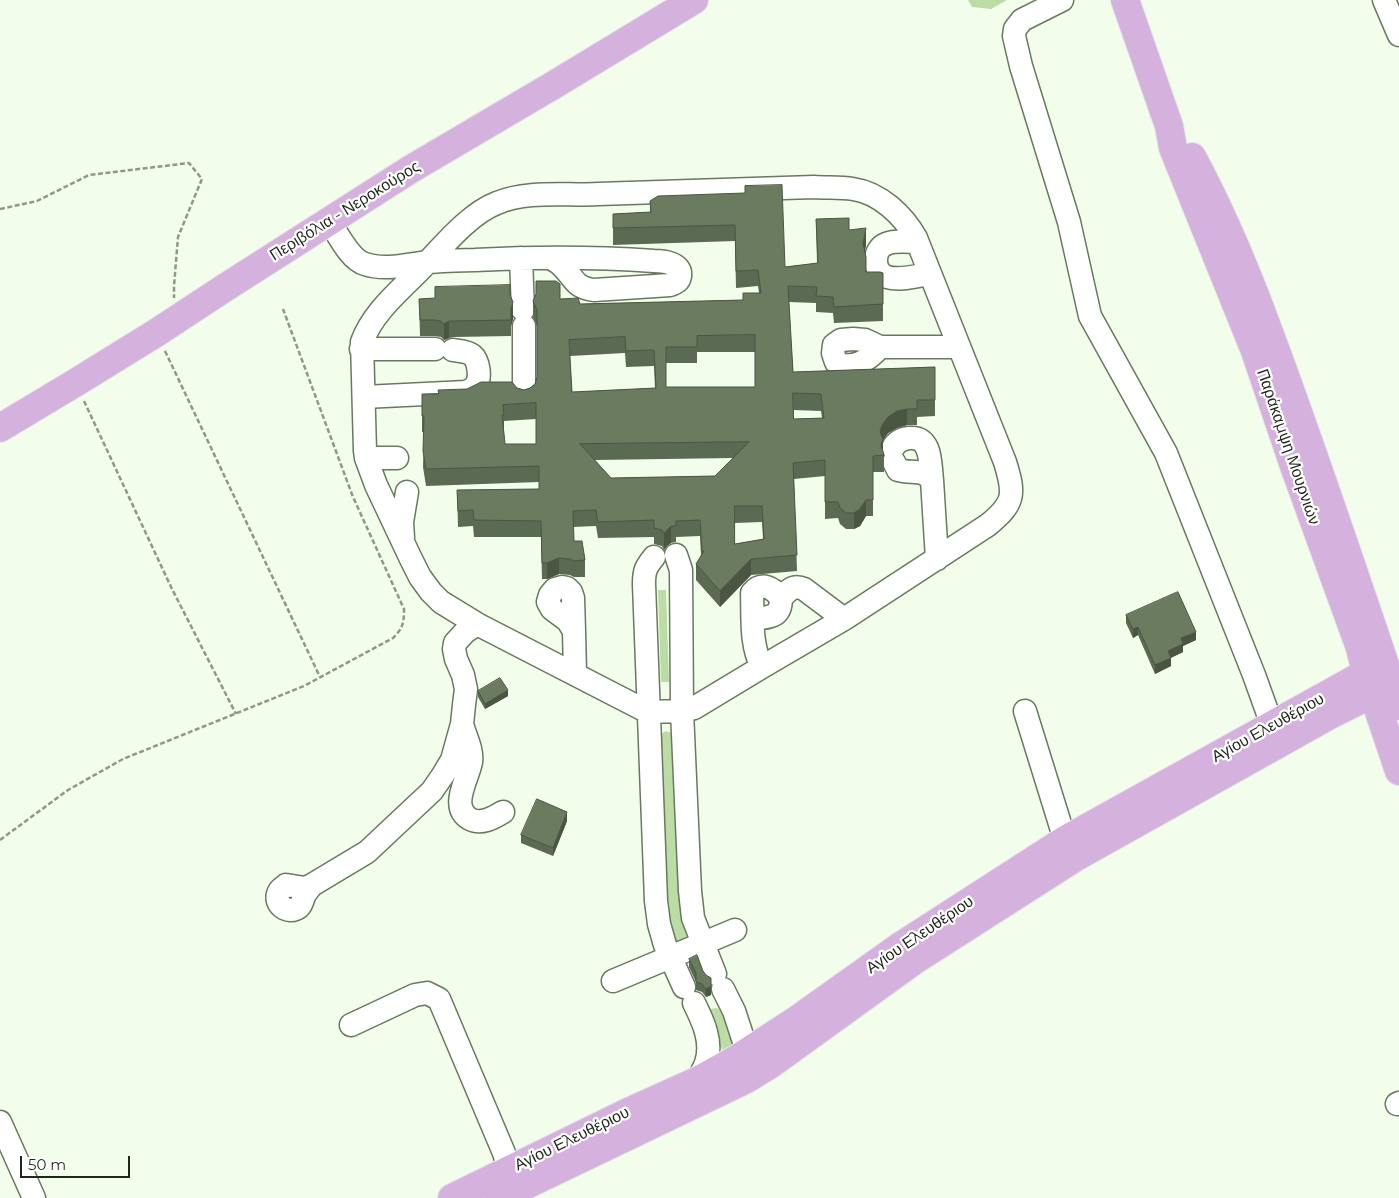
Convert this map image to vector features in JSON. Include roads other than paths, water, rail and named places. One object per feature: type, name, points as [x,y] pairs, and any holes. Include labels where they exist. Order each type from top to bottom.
[{"type":"main road","name":"Περιβόλια - Νεροκούρος","points":[[0,428],[156,333],[411,169],[694,0]]},
{"type":"main road","name":"Παράκαμψη Μουρνιών","points":[[1125,0],[1169,126],[1173,148],[1210,245],[1255,351],[1294,466],[1360,648],[1387,686],[1399,771]]},
{"type":"main road","name":"Αγίου Ελευθέριου","points":[[452,1198],[508,1185],[740,1069],[798,1020],[902,945],[1065,840],[1272,725],[1387,686]]},
{"type":"main road","name":"Αγίου Ελευθέριου","points":[[508,1185],[697,1081],[740,1069],[772,1064],[915,960],[1076,857],[1387,686]]},
{"type":"street","points":[[1062,0],[1022,20],[1015,30],[1014,36],[1021,66],[1069,222],[1090,316],[1166,452],[1272,725]]},
{"type":"street","points":[[1384,0],[1399,35]]},
{"type":"street","points":[[814,188],[855,189],[868,193],[890,206],[911,229],[917,242],[1005,462],[1010,479],[1011,500],[1000,515],[937,559],[844,619],[694,708],[682,711],[648,712],[476,624],[442,602],[431,592],[420,577],[376,485],[366,458],[361,349],[364,335],[375,318],[399,291],[469,221],[485,209],[511,198],[547,194],[591,195],[814,188]]},
{"type":"street","points":[[329,221],[350,253],[363,264],[373,266],[521,258],[550,258],[614,259],[656,261],[673,264],[678,267],[680,278],[677,282],[670,285],[594,290],[584,288],[575,283],[560,264],[550,258]]},
{"type":"street","points":[[917,242],[892,242],[885,244],[878,249],[876,264],[880,272],[892,278],[907,278],[929,274]]},
{"type":"street","points":[[521,258],[524,393]]},
{"type":"street","points":[[880,347],[958,346]]},
{"type":"street","points":[[361,349],[444,349],[472,354],[478,365],[477,384],[472,390],[466,392],[364,396]]},
{"type":"street","points":[[932,480],[927,474],[898,470],[894,455],[896,443],[905,438],[922,440],[929,454],[932,480],[937,559]]},
{"type":"street","points":[[366,458],[397,458]]},
{"type":"street","points":[[405,547],[402,522],[407,492]]},
{"type":"street","points":[[740,1069],[706,1031],[665,945],[659,924],[656,901],[644,572],[647,565],[665,556],[681,570],[682,711],[690,891],[693,918],[719,982],[734,1011],[744,1022],[756,1028],[798,1020]]},
{"type":"street","points":[[762,667],[754,645],[752,593],[756,588],[767,586],[775,590],[781,598],[790,588],[798,586],[844,619]]},
{"type":"street","points":[[312,886],[367,852],[432,791],[452,760],[462,724],[466,689],[463,675],[456,659],[455,643],[464,632],[476,624]]},
{"type":"street","points":[[574,631],[575,674]]},
{"type":"street","points":[[1025,711],[1065,840]]},
{"type":"street","points":[[462,724],[471,761],[463,787],[461,809],[466,816],[475,822],[490,820],[502,812]]},
{"type":"street","points":[[613,982],[735,930]]},
{"type":"street","points":[[351,1025],[415,995],[427,993],[439,999],[504,1153],[508,1185]]},
{"type":"street","points":[[734,1011],[740,1069]]},
{"type":"street","points":[[697,1081],[706,1064],[709,1051],[706,1031]]},
{"type":"street","points":[[0,1122],[34,1198]]}]
